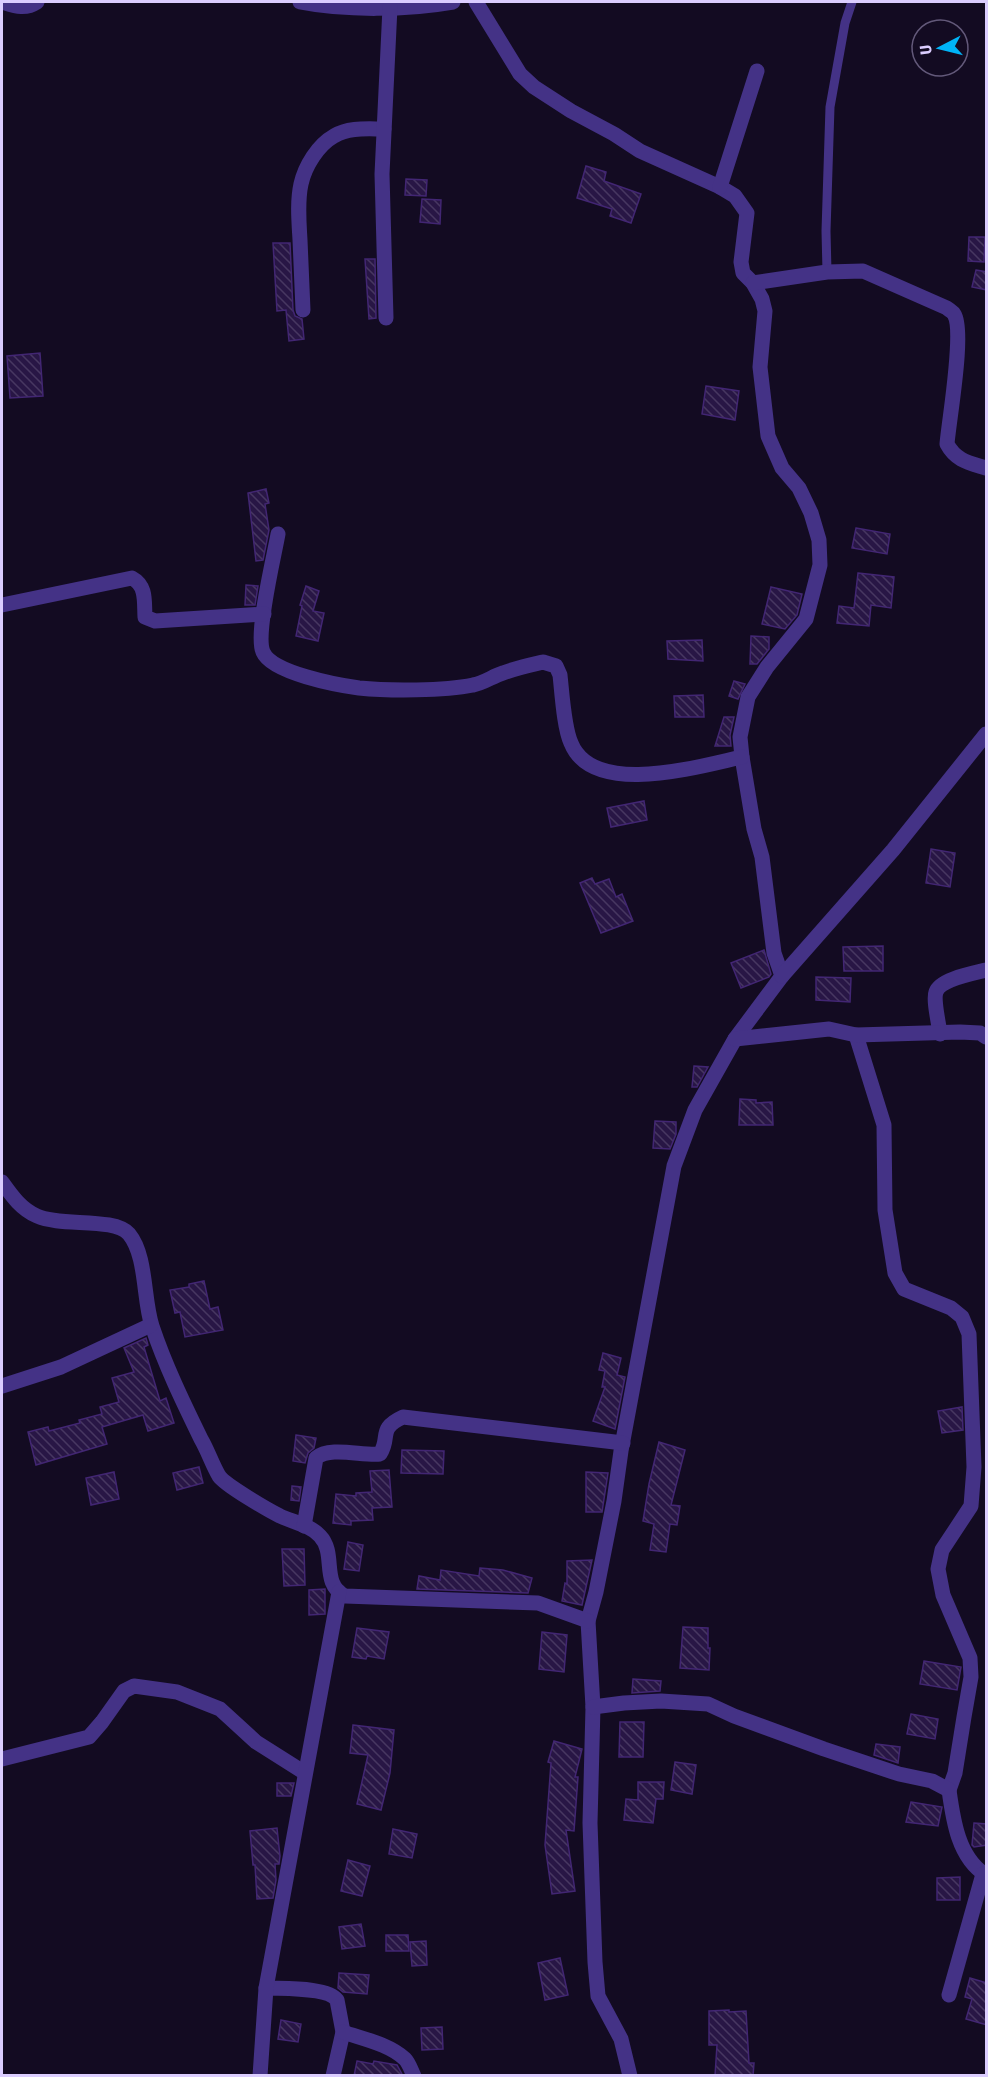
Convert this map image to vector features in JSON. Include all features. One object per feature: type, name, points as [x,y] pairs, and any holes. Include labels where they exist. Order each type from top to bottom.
[{"type":"street","points":[[2,2],[21,8],[37,2]]},
{"type":"street","points":[[300,2],[360,8],[424,7],[453,2]]},
{"type":"street","points":[[477,2],[520,74],[534,87],[640,151],[720,186],[735,196],[747,213],[741,262],[743,273],[753,283],[762,299],[765,311],[760,367],[768,436],[782,468],[799,488],[811,513],[819,540],[820,565],[806,619],[758,678],[748,697],[740,737],[754,829],[762,857],[774,952],[782,976]]},
{"type":"street","points":[[386,318],[382,174],[390,7]]},
{"type":"street","points":[[720,186],[757,71]]},
{"type":"street","points":[[303,310],[298,212],[301,184],[305,173],[315,153],[332,137],[345,131],[384,129]]},
{"type":"street","points":[[753,283],[827,272],[863,271],[954,313],[957,321],[958,343],[947,444],[954,456],[987,468]]},
{"type":"street","points":[[278,534],[260,633],[261,645],[268,660],[304,676],[358,688],[444,689],[475,685],[504,672],[543,662],[554,664],[560,675],[571,744],[585,762],[600,769],[635,775],[668,773],[742,757]]},
{"type":"street","points":[[2,605],[132,578],[139,582],[144,590],[145,617],[155,621],[264,614]]},
{"type":"street","points":[[630,2076],[621,2039],[598,1996],[591,1875],[593,1707],[588,1621],[614,1501],[674,1166],[695,1110],[735,1039],[782,976],[893,850],[987,734]]},
{"type":"street","points":[[940,1034],[935,993],[939,987],[954,979],[987,970]]},
{"type":"street","points":[[735,1039],[829,1029],[856,1035],[980,1033],[987,1037]]},
{"type":"street","points":[[856,1035],[884,1125],[885,1210],[895,1273],[904,1289],[951,1308],[962,1317],[969,1334],[974,1467],[972,1506],[942,1550],[938,1569],[943,1595],[970,1658],[971,1677],[955,1773],[949,1790],[954,1823],[961,1844],[985,1874],[949,1995]]},
{"type":"street","points":[[2,1182],[19,1205],[51,1222],[116,1226],[127,1232],[135,1243],[151,1324],[179,1393],[220,1478],[280,1516],[304,1526],[321,1537],[328,1551],[330,1582],[339,1592],[345,1596],[538,1603],[588,1621]]},
{"type":"street","points":[[2,1386],[61,1366],[151,1324]]},
{"type":"street","points":[[304,1526],[316,1458],[330,1452],[380,1454],[383,1451],[385,1432],[389,1425],[403,1417],[623,1443]]},
{"type":"street","points":[[260,2076],[267,1988],[339,1592]]},
{"type":"street","points":[[2,1759],[89,1737],[124,1691],[135,1686],[177,1692],[220,1709],[256,1742],[305,1773]]},
{"type":"street","points":[[593,1707],[661,1701],[708,1704],[824,1749],[899,1774],[932,1781],[949,1790]]},
{"type":"street","points":[[267,1988],[322,1992],[334,1996],[337,2000],[343,2032],[333,2076]]},
{"type":"street","points":[[343,2032],[377,2043],[400,2055],[407,2061],[414,2076]]},
{"type":"lane","points":[[827,272],[826,220],[830,107],[845,23],[852,2]]},
{"type":"building","points":[[586,166],[606,172],[604,181],[641,194],[631,223],[610,216],[612,209],[577,198]]},
{"type":"building","points":[[406,179],[427,180],[426,196],[405,195]]},
{"type":"building","points":[[422,199],[441,200],[440,224],[420,222]]},
{"type":"building","points":[[969,237],[985,237],[984,262],[968,261]]},
{"type":"building","points":[[273,243],[290,243],[293,310],[295,316],[302,319],[304,339],[289,341],[286,310],[277,311]]},
{"type":"building","points":[[365,259],[375,259],[376,318],[369,319]]},
{"type":"building","points":[[976,270],[987,272],[987,290],[972,287]]},
{"type":"building","points":[[40,353],[43,396],[10,398],[7,356]]},
{"type":"building","points":[[706,386],[739,391],[735,420],[702,414]]},
{"type":"building","points":[[266,489],[269,503],[265,504],[269,530],[263,560],[256,561],[248,493]]},
{"type":"building","points":[[856,528],[890,534],[887,554],[852,548]]},
{"type":"building","points":[[858,573],[894,577],[891,608],[871,605],[869,626],[837,623],[839,606],[854,608]]},
{"type":"building","points":[[246,585],[258,586],[255,605],[245,605]]},
{"type":"building","points":[[306,586],[319,591],[313,611],[324,613],[318,641],[296,636],[302,606],[300,605]]},
{"type":"building","points":[[771,587],[802,594],[797,615],[785,629],[762,624]]},
{"type":"building","points":[[751,636],[769,637],[769,649],[757,664],[750,664]]},
{"type":"building","points":[[702,640],[703,661],[668,659],[667,641]]},
{"type":"building","points":[[734,681],[745,684],[738,699],[729,696]]},
{"type":"building","points":[[703,695],[704,717],[675,717],[674,696]]},
{"type":"building","points":[[724,717],[734,717],[730,735],[731,746],[715,746]]},
{"type":"building","points":[[644,801],[647,820],[611,827],[607,808]]},
{"type":"building","points":[[931,849],[955,853],[950,887],[926,883]]},
{"type":"building","points":[[592,878],[595,884],[609,879],[616,897],[622,894],[633,921],[601,933],[580,883]]},
{"type":"building","points":[[883,946],[883,971],[844,971],[843,947]]},
{"type":"building","points":[[764,950],[771,974],[769,977],[741,988],[731,963]]},
{"type":"building","points":[[816,977],[851,978],[850,1002],[816,1000]]},
{"type":"building","points":[[694,1066],[708,1067],[697,1087],[692,1087]]},
{"type":"building","points":[[740,1099],[756,1100],[756,1103],[772,1102],[773,1125],[739,1125]]},
{"type":"building","points":[[655,1121],[676,1122],[676,1134],[670,1149],[653,1148]]},
{"type":"building","points":[[204,1281],[210,1309],[218,1307],[223,1330],[185,1337],[180,1312],[175,1313],[170,1290],[189,1287],[189,1284]]},
{"type":"building","points":[[146,1338],[148,1345],[144,1347],[160,1401],[166,1398],[174,1423],[148,1431],[143,1415],[102,1427],[107,1444],[36,1465],[28,1432],[48,1427],[49,1431],[80,1423],[79,1420],[102,1414],[100,1407],[119,1402],[112,1378],[134,1372],[124,1348]]},
{"type":"building","points":[[603,1353],[621,1358],[617,1375],[625,1377],[615,1429],[593,1421],[605,1387],[602,1387],[605,1371],[599,1370]]},
{"type":"building","points":[[962,1407],[963,1430],[942,1433],[938,1411]]},
{"type":"building","points":[[296,1435],[316,1438],[314,1448],[308,1453],[305,1463],[293,1461]]},
{"type":"building","points":[[659,1442],[685,1450],[671,1505],[680,1506],[677,1525],[670,1524],[666,1552],[650,1550],[654,1524],[643,1521]]},
{"type":"building","points":[[402,1450],[444,1451],[443,1474],[401,1473]]},
{"type":"building","points":[[199,1467],[203,1483],[177,1490],[173,1473]]},
{"type":"building","points":[[389,1470],[392,1507],[372,1508],[373,1520],[351,1521],[351,1525],[333,1523],[336,1494],[356,1496],[356,1493],[372,1492],[370,1471]]},
{"type":"building","points":[[114,1472],[119,1499],[91,1505],[86,1478]]},
{"type":"building","points":[[586,1472],[608,1473],[602,1512],[586,1512]]},
{"type":"building","points":[[292,1486],[301,1487],[299,1501],[291,1500]]},
{"type":"building","points":[[348,1542],[363,1545],[359,1571],[344,1569]]},
{"type":"building","points":[[282,1549],[304,1549],[305,1585],[284,1586]]},
{"type":"building","points":[[592,1560],[582,1605],[562,1601],[565,1583],[567,1584],[567,1561]]},
{"type":"building","points":[[480,1568],[503,1570],[532,1578],[528,1593],[417,1589],[419,1576],[440,1580],[441,1570],[479,1576]]},
{"type":"building","points":[[325,1589],[325,1614],[309,1615],[309,1590]]},
{"type":"building","points":[[683,1627],[708,1628],[709,1670],[680,1668]]},
{"type":"building","points":[[357,1628],[389,1632],[384,1659],[367,1656],[366,1659],[352,1657]]},
{"type":"building","points":[[542,1632],[567,1635],[564,1672],[539,1669]]},
{"type":"building","points":[[924,1661],[961,1667],[957,1690],[920,1684]]},
{"type":"building","points":[[633,1679],[661,1681],[660,1691],[632,1693]]},
{"type":"building","points":[[911,1714],[938,1719],[935,1739],[907,1734]]},
{"type":"building","points":[[620,1722],[644,1722],[643,1757],[619,1757]]},
{"type":"building","points":[[353,1725],[394,1730],[390,1773],[381,1810],[357,1804],[368,1755],[350,1753]]},
{"type":"building","points":[[554,1741],[582,1749],[575,1777],[578,1777],[574,1831],[566,1830],[575,1891],[552,1894],[545,1845],[551,1763],[548,1762]]},
{"type":"building","points":[[876,1744],[900,1747],[898,1763],[874,1755]]},
{"type":"building","points":[[675,1762],[696,1765],[692,1794],[671,1790]]},
{"type":"building","points":[[638,1782],[664,1782],[663,1799],[656,1799],[653,1823],[624,1820],[626,1799],[638,1800]]},
{"type":"building","points":[[277,1783],[294,1783],[291,1796],[277,1796]]},
{"type":"building","points":[[911,1802],[942,1807],[938,1826],[906,1822]]},
{"type":"building","points":[[974,1823],[987,1824],[987,1845],[974,1847],[972,1845]]},
{"type":"building","points":[[277,1828],[280,1856],[279,1864],[275,1864],[276,1880],[273,1898],[257,1899],[250,1831]]},
{"type":"building","points":[[393,1829],[417,1834],[412,1858],[389,1854]]},
{"type":"building","points":[[348,1860],[370,1866],[362,1896],[341,1891]]},
{"type":"building","points":[[960,1877],[960,1900],[937,1900],[937,1878]]},
{"type":"building","points":[[361,1924],[365,1946],[342,1949],[339,1927]]},
{"type":"building","points":[[386,1935],[408,1935],[409,1951],[386,1951]]},
{"type":"building","points":[[426,1941],[427,1965],[412,1966],[410,1942]]},
{"type":"building","points":[[560,1958],[568,1995],[545,2000],[538,1963]]},
{"type":"building","points":[[339,1973],[369,1975],[367,1994],[343,1992],[338,1988]]},
{"type":"building","points":[[970,1978],[987,1983],[987,2025],[966,2019],[972,1999],[965,1997]]},
{"type":"building","points":[[729,2010],[729,2012],[746,2011],[749,2063],[754,2063],[753,2076],[715,2076],[717,2045],[709,2045],[709,2011]]},
{"type":"building","points":[[281,2020],[301,2024],[298,2042],[278,2039]]},
{"type":"building","points":[[442,2027],[443,2049],[422,2050],[421,2028]]},
{"type":"building","points":[[357,2061],[397,2065],[403,2076],[354,2076]]}]
